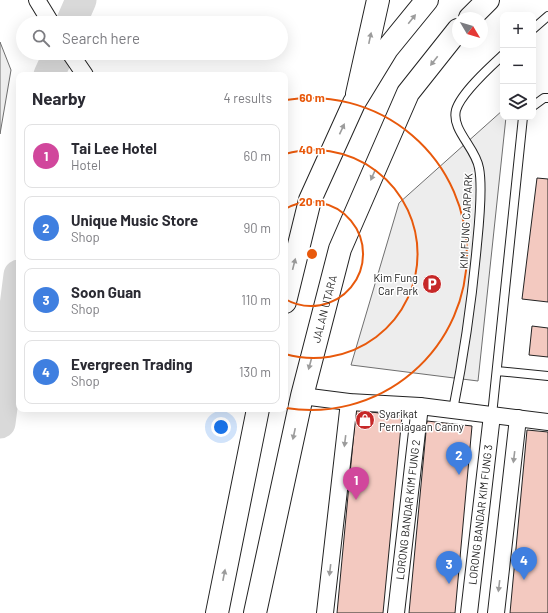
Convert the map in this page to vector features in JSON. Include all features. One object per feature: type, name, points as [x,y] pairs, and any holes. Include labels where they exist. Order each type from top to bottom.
[{"type":"main road","points":[[354,103],[378,0]]},
{"type":"main road","points":[[288,286],[310,200],[354,103],[387,50],[427,0]]},
{"type":"main road","points":[[476,12],[488,0]]},
{"type":"main road","name":"JALAN UTARA","points":[[255,613],[302,396],[340,249],[408,94],[452,38]]},
{"type":"main road","points":[[217,609],[257,412]]},
{"type":"street","points":[[37,0],[47,16]]},
{"type":"street","points":[[302,396],[349,402],[420,406],[548,422]]},
{"type":"street","points":[[325,613],[349,402]]},
{"type":"street","name":"LORONG BANDAR KIM FUNG 2","points":[[396,613],[420,406]]},
{"type":"street","points":[[251,437],[254,412]]},
{"type":"street","name":"LORONG BANDAR KIM FUNG 3","points":[[469,613],[492,416]]},
{"type":"street","points":[[496,613],[518,418]]},
{"type":"lane","points":[[536,26],[548,16]]},
{"type":"lane","name":"KIM FUNG CARPARK","points":[[453,410],[469,318],[479,222],[480,168],[476,155],[456,125],[456,110],[480,77],[500,58]]},
{"type":"lane","points":[[536,104],[544,98],[548,98]]},
{"type":"lane","points":[[492,416],[523,120]]},
{"type":"lane","points":[[497,371],[548,376]]},
{"type":"lane","points":[[262,581],[265,613]]},
{"type":"shaded area","points":[[0,42],[11,70],[0,134]]},
{"type":"shaded area","name":"Kim Fung Car Park","points":[[500,113],[500,120],[506,120],[478,381],[351,365],[399,203]]},
{"type":"building","points":[[537,178],[548,179],[548,302],[522,299]]},
{"type":"building","points":[[532,326],[548,328],[548,357],[529,355]]},
{"type":"building","points":[[356,410],[402,416],[383,613],[337,613]]},
{"type":"building","points":[[427,421],[472,426],[455,613],[409,613]]},
{"type":"building","points":[[527,430],[548,432],[548,613],[510,613]]},
{"type":"waterway","points":[[74,16],[81,0]]},
{"type":"waterway","points":[[50,72],[56,60]]},
{"type":"waterway","points":[[0,423],[16,298]]},
{"type":"place","name":"Kim Fung Car Park","points":[[432,284]]},
{"type":"place","name":"Syarikat Perniagaan Canny","points":[[365,420]]},
{"type":"place","name":"Unique Music Store","points":[[459,475]]},
{"type":"place","name":"Tai Lee Hotel","points":[[356,500]]},
{"type":"place","name":"Evergreen Trading","points":[[524,580]]},
{"type":"place","name":"Soon Guan","points":[[449,584]]}]
